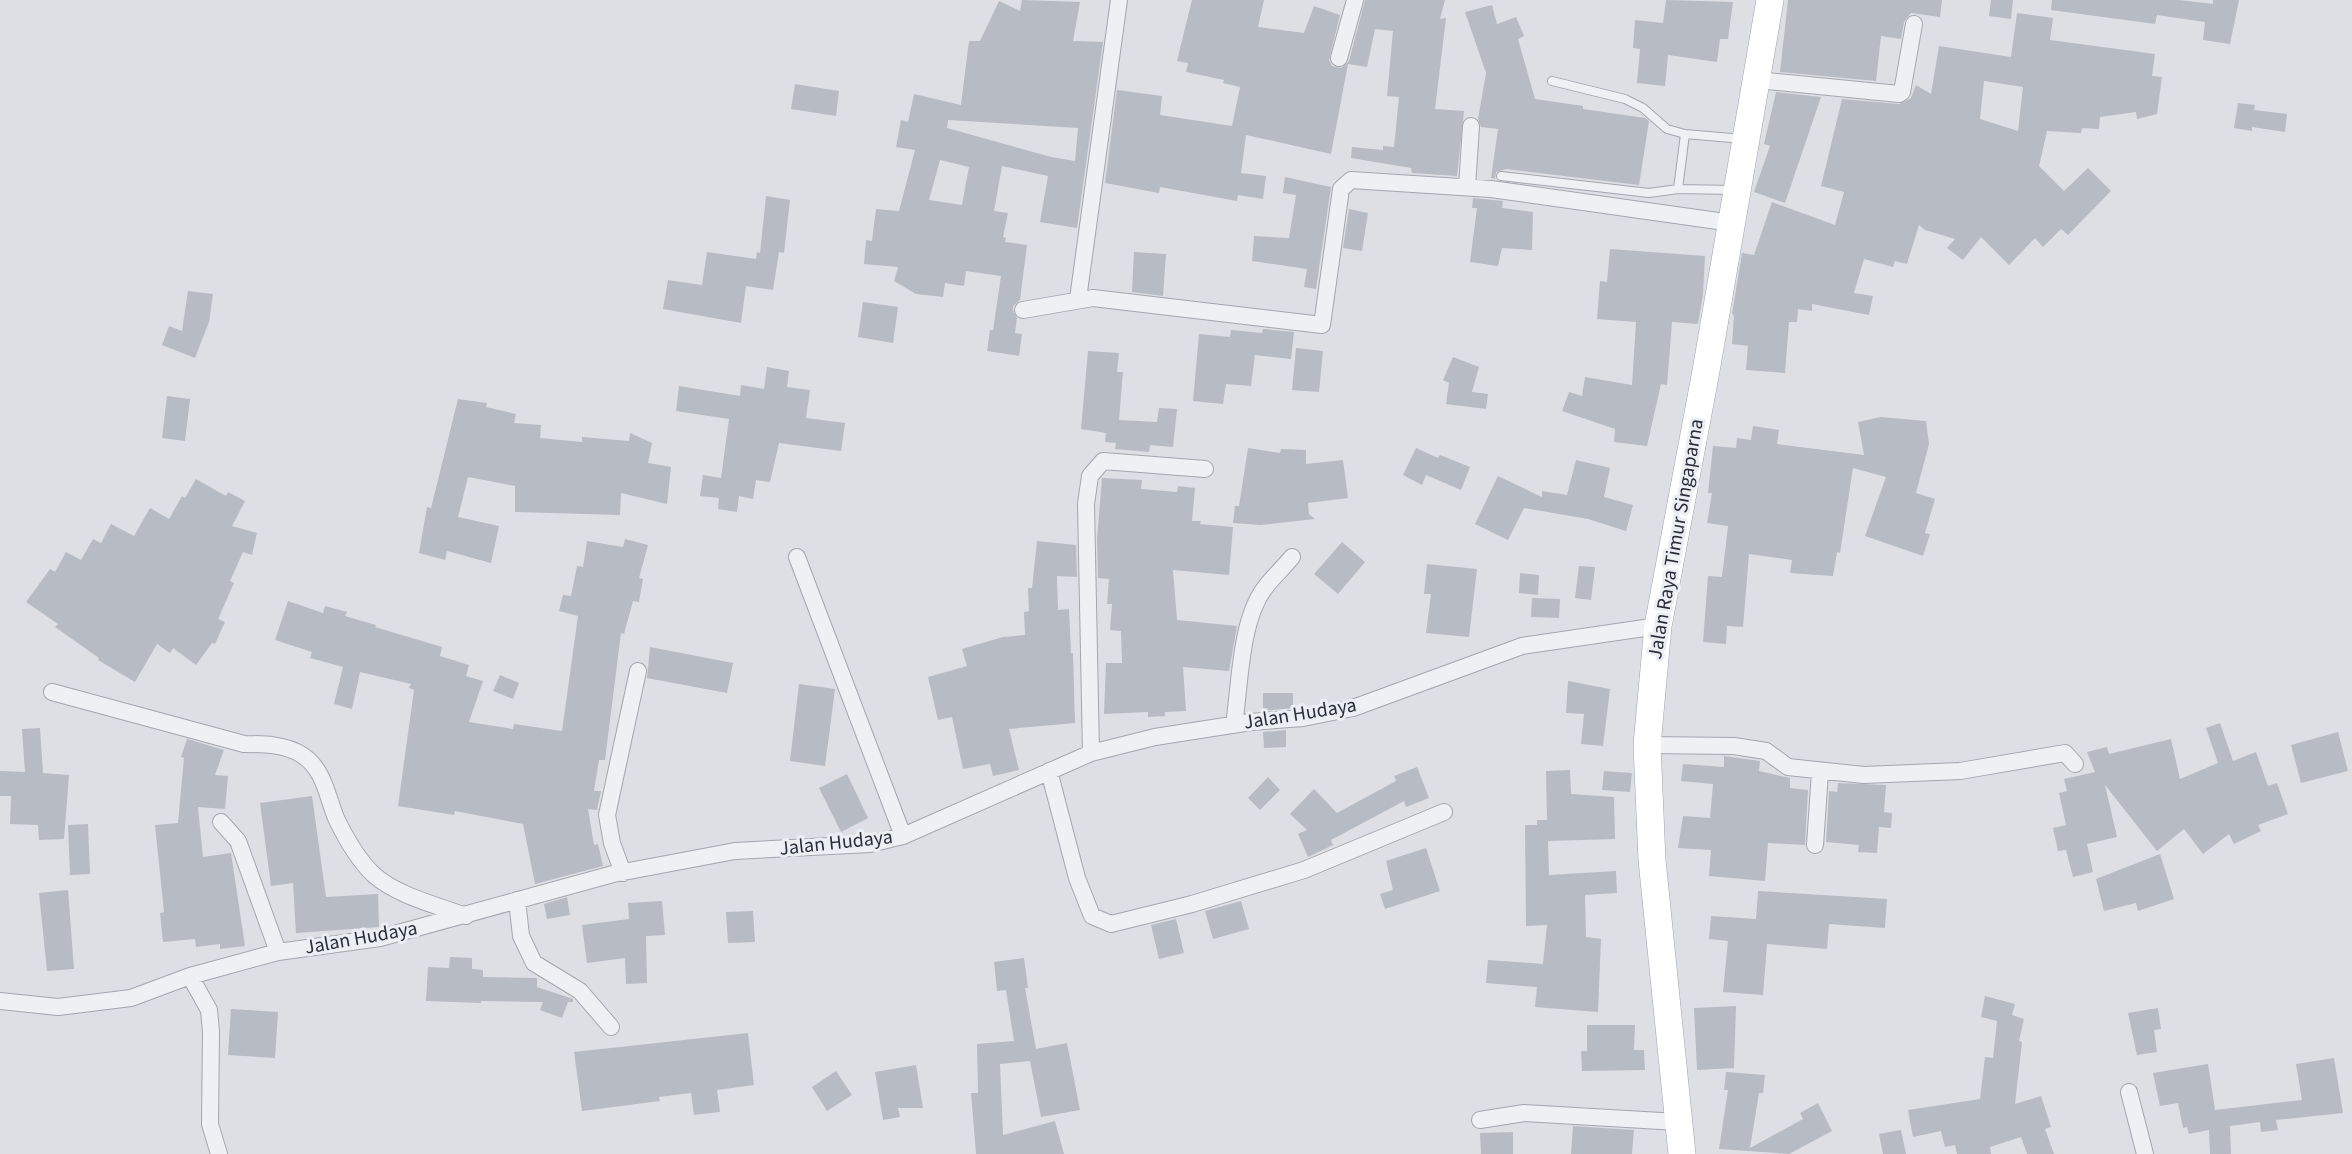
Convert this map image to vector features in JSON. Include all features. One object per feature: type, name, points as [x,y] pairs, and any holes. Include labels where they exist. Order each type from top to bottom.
[{"type":"main road","name":"Jalan Raya Timur Singaparna","points":[[1682,1154],[1652,860],[1647,745],[1657,637],[1747,140],[1770,0]]},
{"type":"street","points":[[1078,299],[1119,0]]},
{"type":"street","points":[[1340,58],[1355,0]]},
{"type":"street","points":[[1757,80],[1899,94],[1902,92],[1914,24]]},
{"type":"street","points":[[1467,187],[1472,126]]},
{"type":"street","points":[[1023,310],[1093,298],[1145,302],[1322,325],[1341,189],[1351,180],[1467,187],[1732,223]]},
{"type":"street","points":[[1091,753],[1086,552],[1090,476],[1103,460],[1205,469]]},
{"type":"street","points":[[797,557],[903,836]]},
{"type":"street","points":[[1234,725],[1248,625],[1255,604],[1264,589],[1292,557]]},
{"type":"street","name":"Jalan Hudaya","points":[[0,1001],[58,1007],[131,998],[190,976],[278,952],[380,938],[623,873],[735,851],[870,844],[903,836],[1091,753],[1155,737],[1234,725],[1303,718],[1353,708],[1522,646],[1657,637]]},
{"type":"street","points":[[623,873],[612,843],[607,814],[638,671]]},
{"type":"street","points":[[51,692],[244,744],[275,745],[301,753],[312,762],[326,787],[336,816],[353,851],[374,875],[391,887],[466,916]]},
{"type":"street","points":[[1647,745],[1744,748],[1766,751],[1788,768],[1864,776],[1960,771],[2065,753],[2075,764]]},
{"type":"street","points":[[1049,771],[1077,878],[1092,916],[1111,924],[1192,904],[1304,870],[1444,813]]},
{"type":"street","points":[[1815,845],[1820,772]]},
{"type":"street","points":[[221,822],[238,841],[278,952]]},
{"type":"street","points":[[517,900],[521,936],[534,963],[580,991],[611,1027]]},
{"type":"street","points":[[190,976],[209,1010],[211,1032],[210,1124],[219,1154]]},
{"type":"street","points":[[2129,1092],[2145,1154]]},
{"type":"street","points":[[1480,1120],[1524,1113],[1678,1122]]},
{"type":"lane","points":[[1552,81],[1625,99],[1643,108],[1667,129],[1685,134],[1747,140]]},
{"type":"lane","points":[[1678,189],[1685,134]]},
{"type":"lane","points":[[1501,176],[1649,193],[1678,189],[1737,190]]},
{"type":"building","points":[[1022,0],[1080,2],[1073,41],[1103,42],[1077,228],[1040,222],[1048,176],[1002,166],[994,211],[1008,213],[1003,237],[1006,238],[1005,242],[1027,245],[1020,300],[1013,306],[1017,318],[1015,333],[1022,334],[1019,356],[987,351],[990,330],[993,330],[1001,276],[966,271],[964,286],[945,283],[943,297],[916,294],[894,281],[898,267],[864,264],[866,240],[872,241],[876,209],[899,211],[915,150],[896,147],[901,120],[908,122],[914,94],[961,105],[969,41],[980,41],[999,1],[1020,11]],"holes":[[[948,120],[1078,128],[1075,161],[1051,157],[947,128]],[[940,160],[969,167],[962,205],[929,200]]]},
{"type":"building","points":[[1192,0],[1264,0],[1258,27],[1304,33],[1314,6],[1340,15],[1329,60],[1332,66],[1341,68],[1349,61],[1365,0],[1445,0],[1440,19],[1446,18],[1435,109],[1464,111],[1457,176],[1412,173],[1411,168],[1351,158],[1352,147],[1383,150],[1383,146],[1394,147],[1399,97],[1387,96],[1393,31],[1375,29],[1367,67],[1348,64],[1331,154],[1246,135],[1241,173],[1266,176],[1263,199],[1238,195],[1237,201],[1160,187],[1159,193],[1105,183],[1117,90],[1162,96],[1160,115],[1232,126],[1240,87],[1223,83],[1224,80],[1186,72],[1188,63],[1177,61]]},
{"type":"building","points":[[1666,0],[1733,2],[1728,39],[1720,39],[1717,62],[1668,55],[1665,86],[1637,83],[1640,49],[1633,48],[1635,20],[1663,23]]},
{"type":"building","points":[[1788,0],[1942,0],[1940,17],[1911,13],[1904,22],[1901,39],[1881,36],[1876,81],[1780,72]]},
{"type":"building","points":[[1991,0],[2013,0],[2011,19],[1989,16]]},
{"type":"building","points":[[2052,0],[2179,0],[2213,4],[2213,0],[2239,0],[2230,44],[2203,40],[2205,22],[2157,15],[2155,24],[2051,10]]},
{"type":"building","points":[[1492,5],[1497,24],[1516,17],[1524,36],[1518,39],[1535,99],[1583,106],[1583,109],[1645,118],[1649,121],[1639,185],[1506,169],[1496,172],[1495,179],[1491,178],[1498,129],[1481,127],[1478,119],[1486,73],[1465,12]]},
{"type":"building","points":[[2017,13],[2053,18],[2050,40],[2155,54],[2152,76],[2162,77],[2157,114],[2137,119],[2136,112],[2100,117],[2099,129],[2082,128],[2081,133],[2047,131],[2039,166],[2064,191],[2088,168],[2111,191],[2068,235],[2061,229],[2043,247],[2035,238],[2009,265],[1981,237],[1963,260],[1947,248],[1955,239],[1925,230],[1919,225],[1907,264],[1895,261],[1893,267],[1864,259],[1854,293],[1873,296],[1869,315],[1812,304],[1812,311],[1798,309],[1797,322],[1789,322],[1785,373],[1746,370],[1748,346],[1732,344],[1734,315],[1732,314],[1742,253],[1754,255],[1772,202],[1835,225],[1844,192],[1821,186],[1842,99],[1899,104],[1911,98],[1916,85],[1931,94],[1939,46],[2011,57]],"holes":[[[1984,81],[2023,87],[2018,131],[1980,119]]]},
{"type":"building","points":[[795,84],[839,91],[836,116],[791,109]]},
{"type":"building","points":[[1776,92],[1821,97],[1785,203],[1754,192],[1770,146],[1764,144]]},
{"type":"building","points":[[2238,103],[2255,105],[2254,110],[2287,114],[2285,132],[2252,127],[2252,131],[2234,128]]},
{"type":"building","points":[[1285,177],[1331,187],[1316,289],[1304,287],[1307,269],[1252,261],[1254,236],[1289,238],[1296,195],[1283,193]]},
{"type":"building","points":[[766,196],[790,200],[784,253],[779,252],[773,290],[746,286],[741,323],[663,309],[668,280],[702,285],[707,252],[756,259],[757,252],[760,253]]},
{"type":"building","points":[[1473,198],[1503,201],[1502,208],[1533,212],[1532,250],[1502,248],[1498,266],[1470,262],[1477,208],[1472,208]]},
{"type":"building","points":[[1349,209],[1368,213],[1362,251],[1343,248]]},
{"type":"building","points":[[1610,249],[1705,256],[1703,294],[1698,324],[1672,322],[1667,385],[1661,384],[1647,446],[1614,442],[1615,429],[1562,411],[1569,392],[1582,396],[1585,377],[1632,385],[1636,322],[1597,319],[1600,281],[1607,282]]},
{"type":"building","points":[[1134,252],[1166,254],[1163,296],[1132,292]]},
{"type":"building","points":[[188,291],[213,294],[209,322],[195,358],[162,345],[169,326],[182,331]]},
{"type":"building","points":[[863,302],[898,307],[893,343],[858,337]]},
{"type":"building","points":[[1263,329],[1294,332],[1291,359],[1255,355],[1251,386],[1226,384],[1223,404],[1193,401],[1199,334],[1230,337],[1231,330],[1262,333]]},
{"type":"building","points":[[1296,348],[1323,351],[1319,392],[1292,390]]},
{"type":"building","points":[[1088,351],[1119,353],[1117,372],[1123,372],[1119,420],[1157,422],[1159,408],[1177,409],[1173,447],[1150,445],[1149,452],[1115,449],[1116,443],[1105,442],[1106,433],[1081,429]]},
{"type":"building","points":[[1453,357],[1479,367],[1472,392],[1488,394],[1486,409],[1446,404],[1449,383],[1443,380]]},
{"type":"building","points":[[767,367],[789,371],[787,387],[810,390],[806,418],[845,423],[841,451],[779,443],[770,482],[756,480],[753,499],[739,496],[737,512],[718,509],[719,498],[700,496],[703,475],[721,478],[729,419],[676,411],[679,386],[740,396],[741,385],[764,389]]},
{"type":"building","points":[[167,396],[190,399],[185,441],[162,438]]},
{"type":"building","points":[[458,399],[487,403],[486,407],[516,414],[514,423],[541,425],[540,438],[582,442],[582,437],[629,441],[630,433],[652,443],[648,463],[671,467],[667,504],[621,493],[620,515],[515,512],[515,486],[468,477],[458,517],[499,526],[491,563],[447,551],[445,560],[419,553],[427,507],[431,508]]},
{"type":"building","points":[[1881,417],[1926,421],[1929,444],[1916,493],[1935,499],[1925,533],[1930,534],[1923,556],[1865,536],[1886,477],[1853,468],[1840,553],[1837,552],[1833,576],[1790,573],[1792,560],[1749,554],[1743,627],[1727,626],[1726,644],[1703,642],[1708,576],[1722,577],[1728,526],[1707,523],[1712,493],[1708,493],[1713,446],[1736,448],[1737,438],[1751,440],[1753,426],[1779,430],[1777,444],[1864,455],[1858,422]]},
{"type":"building","points":[[1248,448],[1280,453],[1281,449],[1306,450],[1306,464],[1343,460],[1348,498],[1308,503],[1309,514],[1315,519],[1261,525],[1233,523],[1235,506],[1239,506]]},
{"type":"building","points":[[1416,448],[1438,458],[1440,455],[1470,467],[1461,490],[1426,475],[1422,485],[1403,475]]},
{"type":"building","points":[[1576,460],[1610,468],[1604,497],[1633,505],[1626,531],[1588,519],[1524,508],[1508,540],[1475,524],[1498,476],[1542,497],[1542,491],[1567,495]]},
{"type":"building","points":[[1102,478],[1142,480],[1141,489],[1177,492],[1178,486],[1195,488],[1192,521],[1201,521],[1200,524],[1233,527],[1229,575],[1173,570],[1177,620],[1237,626],[1229,671],[1183,667],[1186,711],[1165,712],[1165,716],[1148,717],[1148,712],[1104,714],[1106,663],[1122,663],[1121,631],[1110,630],[1112,604],[1107,604],[1109,579],[1098,578],[1097,539]]},
{"type":"building","points":[[196,479],[226,496],[228,492],[245,501],[232,526],[257,533],[252,555],[243,552],[230,581],[234,583],[218,619],[225,622],[215,644],[212,643],[196,665],[173,648],[170,653],[157,644],[135,682],[98,660],[99,658],[55,627],[58,624],[26,602],[50,569],[55,572],[66,552],[81,560],[93,539],[101,543],[111,524],[134,536],[150,508],[169,519],[182,496],[185,498]]},
{"type":"building","points":[[625,539],[648,545],[639,578],[643,579],[639,602],[633,601],[624,634],[621,633],[605,760],[599,760],[594,791],[601,791],[597,810],[588,809],[594,845],[598,844],[603,866],[535,884],[523,824],[455,811],[454,815],[398,806],[414,690],[409,688],[411,684],[360,672],[352,709],[334,704],[343,667],[310,658],[312,652],[275,640],[288,601],[323,613],[325,606],[347,612],[345,616],[442,647],[440,656],[469,665],[466,676],[483,681],[469,722],[513,729],[514,724],[562,731],[578,616],[559,611],[563,595],[571,596],[577,566],[583,567],[587,541],[623,547]]},
{"type":"building","points":[[1037,541],[1076,545],[1077,577],[1057,576],[1058,610],[1069,609],[1075,723],[1009,729],[1019,770],[993,776],[990,764],[963,769],[952,717],[938,720],[928,677],[967,666],[962,649],[1003,637],[1025,635],[1024,612],[1029,611],[1028,588],[1032,588]]},
{"type":"building","points":[[1342,542],[1365,562],[1338,594],[1314,574]]},
{"type":"building","points":[[1427,564],[1477,569],[1469,637],[1426,633],[1431,594],[1424,594]]},
{"type":"building","points":[[1579,566],[1595,567],[1591,600],[1575,598]]},
{"type":"building","points":[[1520,573],[1539,575],[1538,595],[1519,593]]},
{"type":"building","points":[[1532,598],[1560,599],[1559,618],[1531,617]]},
{"type":"building","points":[[650,647],[733,663],[727,693],[647,678]]},
{"type":"building","points":[[500,675],[519,683],[513,699],[493,691]]},
{"type":"building","points":[[1568,681],[1610,689],[1603,746],[1581,744],[1584,714],[1566,713]]},
{"type":"building","points":[[799,684],[835,689],[825,766],[790,761]]},
{"type":"building","points":[[1263,693],[1293,693],[1293,708],[1263,711]]},
{"type":"building","points":[[2220,723],[2233,761],[2256,752],[2268,786],[2277,783],[2288,814],[2258,825],[2261,831],[2234,844],[2229,834],[2203,854],[2184,829],[2157,851],[2105,785],[2117,837],[2087,844],[2093,872],[2073,877],[2066,850],[2058,851],[2053,828],[2066,825],[2059,793],[2067,791],[2064,779],[2095,772],[2087,752],[2107,747],[2109,754],[2171,739],[2180,779],[2218,763],[2206,728]]},
{"type":"building","points":[[40,728],[43,773],[69,775],[64,839],[39,840],[38,825],[10,824],[11,796],[0,796],[0,771],[25,772],[22,729]]},
{"type":"building","points":[[1286,730],[1286,747],[1264,748],[1263,732]]},
{"type":"building","points":[[2338,732],[2348,771],[2301,783],[2291,745]]},
{"type":"building","points":[[187,739],[224,750],[215,775],[228,776],[225,809],[198,807],[203,857],[231,853],[245,946],[220,949],[220,944],[196,947],[195,939],[163,942],[160,913],[164,912],[155,825],[178,823],[184,758],[181,757]]},
{"type":"building","points":[[1724,756],[1760,761],[1759,771],[1790,778],[1790,788],[1808,790],[1805,845],[1768,843],[1765,881],[1709,876],[1711,850],[1678,848],[1683,816],[1710,818],[1713,784],[1681,781],[1683,764],[1724,767]]},
{"type":"building","points":[[1417,767],[1429,798],[1406,807],[1404,801],[1331,840],[1333,845],[1308,857],[1298,834],[1307,830],[1290,814],[1314,789],[1337,813],[1396,781],[1394,776]]},
{"type":"building","points":[[1570,770],[1571,794],[1614,797],[1615,839],[1548,841],[1549,875],[1616,871],[1617,893],[1585,895],[1586,937],[1601,939],[1598,1012],[1535,1007],[1537,987],[1486,983],[1488,960],[1543,964],[1547,925],[1526,926],[1525,825],[1537,825],[1537,820],[1547,820],[1546,771]]},
{"type":"building","points":[[1604,771],[1632,773],[1630,792],[1602,790]]},
{"type":"building","points":[[847,774],[868,818],[841,832],[819,788]]},
{"type":"building","points":[[1268,777],[1280,790],[1260,810],[1248,798]]},
{"type":"building","points":[[1838,783],[1886,785],[1884,812],[1892,813],[1891,828],[1879,827],[1877,853],[1858,852],[1859,845],[1826,842],[1829,791],[1837,792]]},
{"type":"building","points":[[312,796],[326,897],[378,894],[379,927],[296,933],[293,883],[271,886],[260,803]]},
{"type":"building","points":[[88,824],[90,874],[70,875],[68,825]]},
{"type":"building","points":[[1426,848],[1440,891],[1385,909],[1380,894],[1393,890],[1386,861]]},
{"type":"building","points":[[2160,854],[2174,899],[2138,911],[2136,903],[2104,911],[2096,879]]},
{"type":"building","points":[[68,890],[74,969],[47,971],[39,893]]},
{"type":"building","points":[[1758,891],[1887,899],[1885,928],[1829,924],[1827,949],[1767,944],[1763,995],[1723,992],[1728,941],[1709,939],[1711,916],[1756,919]]},
{"type":"building","points":[[567,897],[570,915],[547,919],[544,904]]},
{"type":"building","points":[[662,901],[665,935],[646,936],[647,983],[626,984],[625,958],[587,963],[582,925],[629,919],[628,903]]},
{"type":"building","points":[[1241,901],[1249,929],[1213,939],[1205,911]]},
{"type":"building","points":[[753,911],[755,942],[728,943],[726,912]]},
{"type":"building","points":[[1176,919],[1184,953],[1159,959],[1151,925]]},
{"type":"building","points":[[450,957],[472,958],[472,969],[483,970],[483,977],[537,978],[537,987],[573,999],[573,1002],[568,1002],[562,1018],[540,1010],[543,1002],[426,1001],[428,967],[449,968]]},
{"type":"building","points":[[1024,958],[1028,988],[1025,988],[1036,1049],[1067,1043],[1080,1110],[1041,1117],[1030,1061],[1000,1064],[1003,1135],[1055,1121],[1064,1154],[976,1154],[971,1093],[978,1093],[977,1044],[1014,1041],[1006,990],[997,991],[994,962]]},
{"type":"building","points":[[1985,996],[2015,1004],[2012,1015],[2024,1019],[2019,1041],[2022,1042],[2015,1104],[2041,1096],[2051,1127],[2045,1129],[2054,1154],[2027,1154],[2021,1137],[1990,1147],[1991,1154],[1957,1154],[1955,1145],[1945,1147],[1941,1131],[1913,1137],[1908,1110],[1980,1099],[1985,1057],[1993,1058],[1997,1021],[1981,1017]]},
{"type":"building","points":[[1736,1006],[1734,1068],[1697,1070],[1694,1008]]},
{"type":"building","points":[[2158,1008],[2161,1029],[2154,1030],[2157,1052],[2137,1055],[2128,1013]]},
{"type":"building","points":[[231,1009],[278,1012],[275,1058],[228,1055]]},
{"type":"building","points":[[1587,1025],[1635,1025],[1634,1050],[1644,1050],[1645,1070],[1582,1071],[1581,1051],[1587,1051]]},
{"type":"building","points":[[748,1033],[754,1085],[717,1090],[720,1112],[694,1115],[691,1093],[659,1097],[660,1101],[582,1111],[574,1052]]},
{"type":"building","points":[[2334,1058],[2343,1113],[2276,1120],[2278,1130],[2261,1132],[2260,1122],[2230,1126],[2231,1154],[2210,1154],[2209,1130],[2189,1134],[2187,1127],[2183,1128],[2178,1103],[2160,1106],[2153,1073],[2208,1064],[2215,1110],[2302,1100],[2296,1064]]},
{"type":"building","points":[[916,1065],[923,1108],[898,1108],[900,1117],[883,1120],[875,1072]]},
{"type":"building","points":[[836,1071],[852,1095],[827,1111],[812,1087]]},
{"type":"building","points":[[1726,1072],[1765,1075],[1763,1093],[1759,1093],[1750,1148],[1803,1119],[1800,1113],[1818,1103],[1832,1131],[1789,1154],[1719,1149],[1728,1090],[1724,1090]]},
{"type":"building","points":[[1573,1126],[1634,1130],[1632,1154],[1571,1154]]},
{"type":"building","points":[[1901,1130],[1906,1154],[1883,1154],[1879,1134]]},
{"type":"building","points":[[1513,1132],[1513,1154],[1481,1154],[1480,1133]]}]
